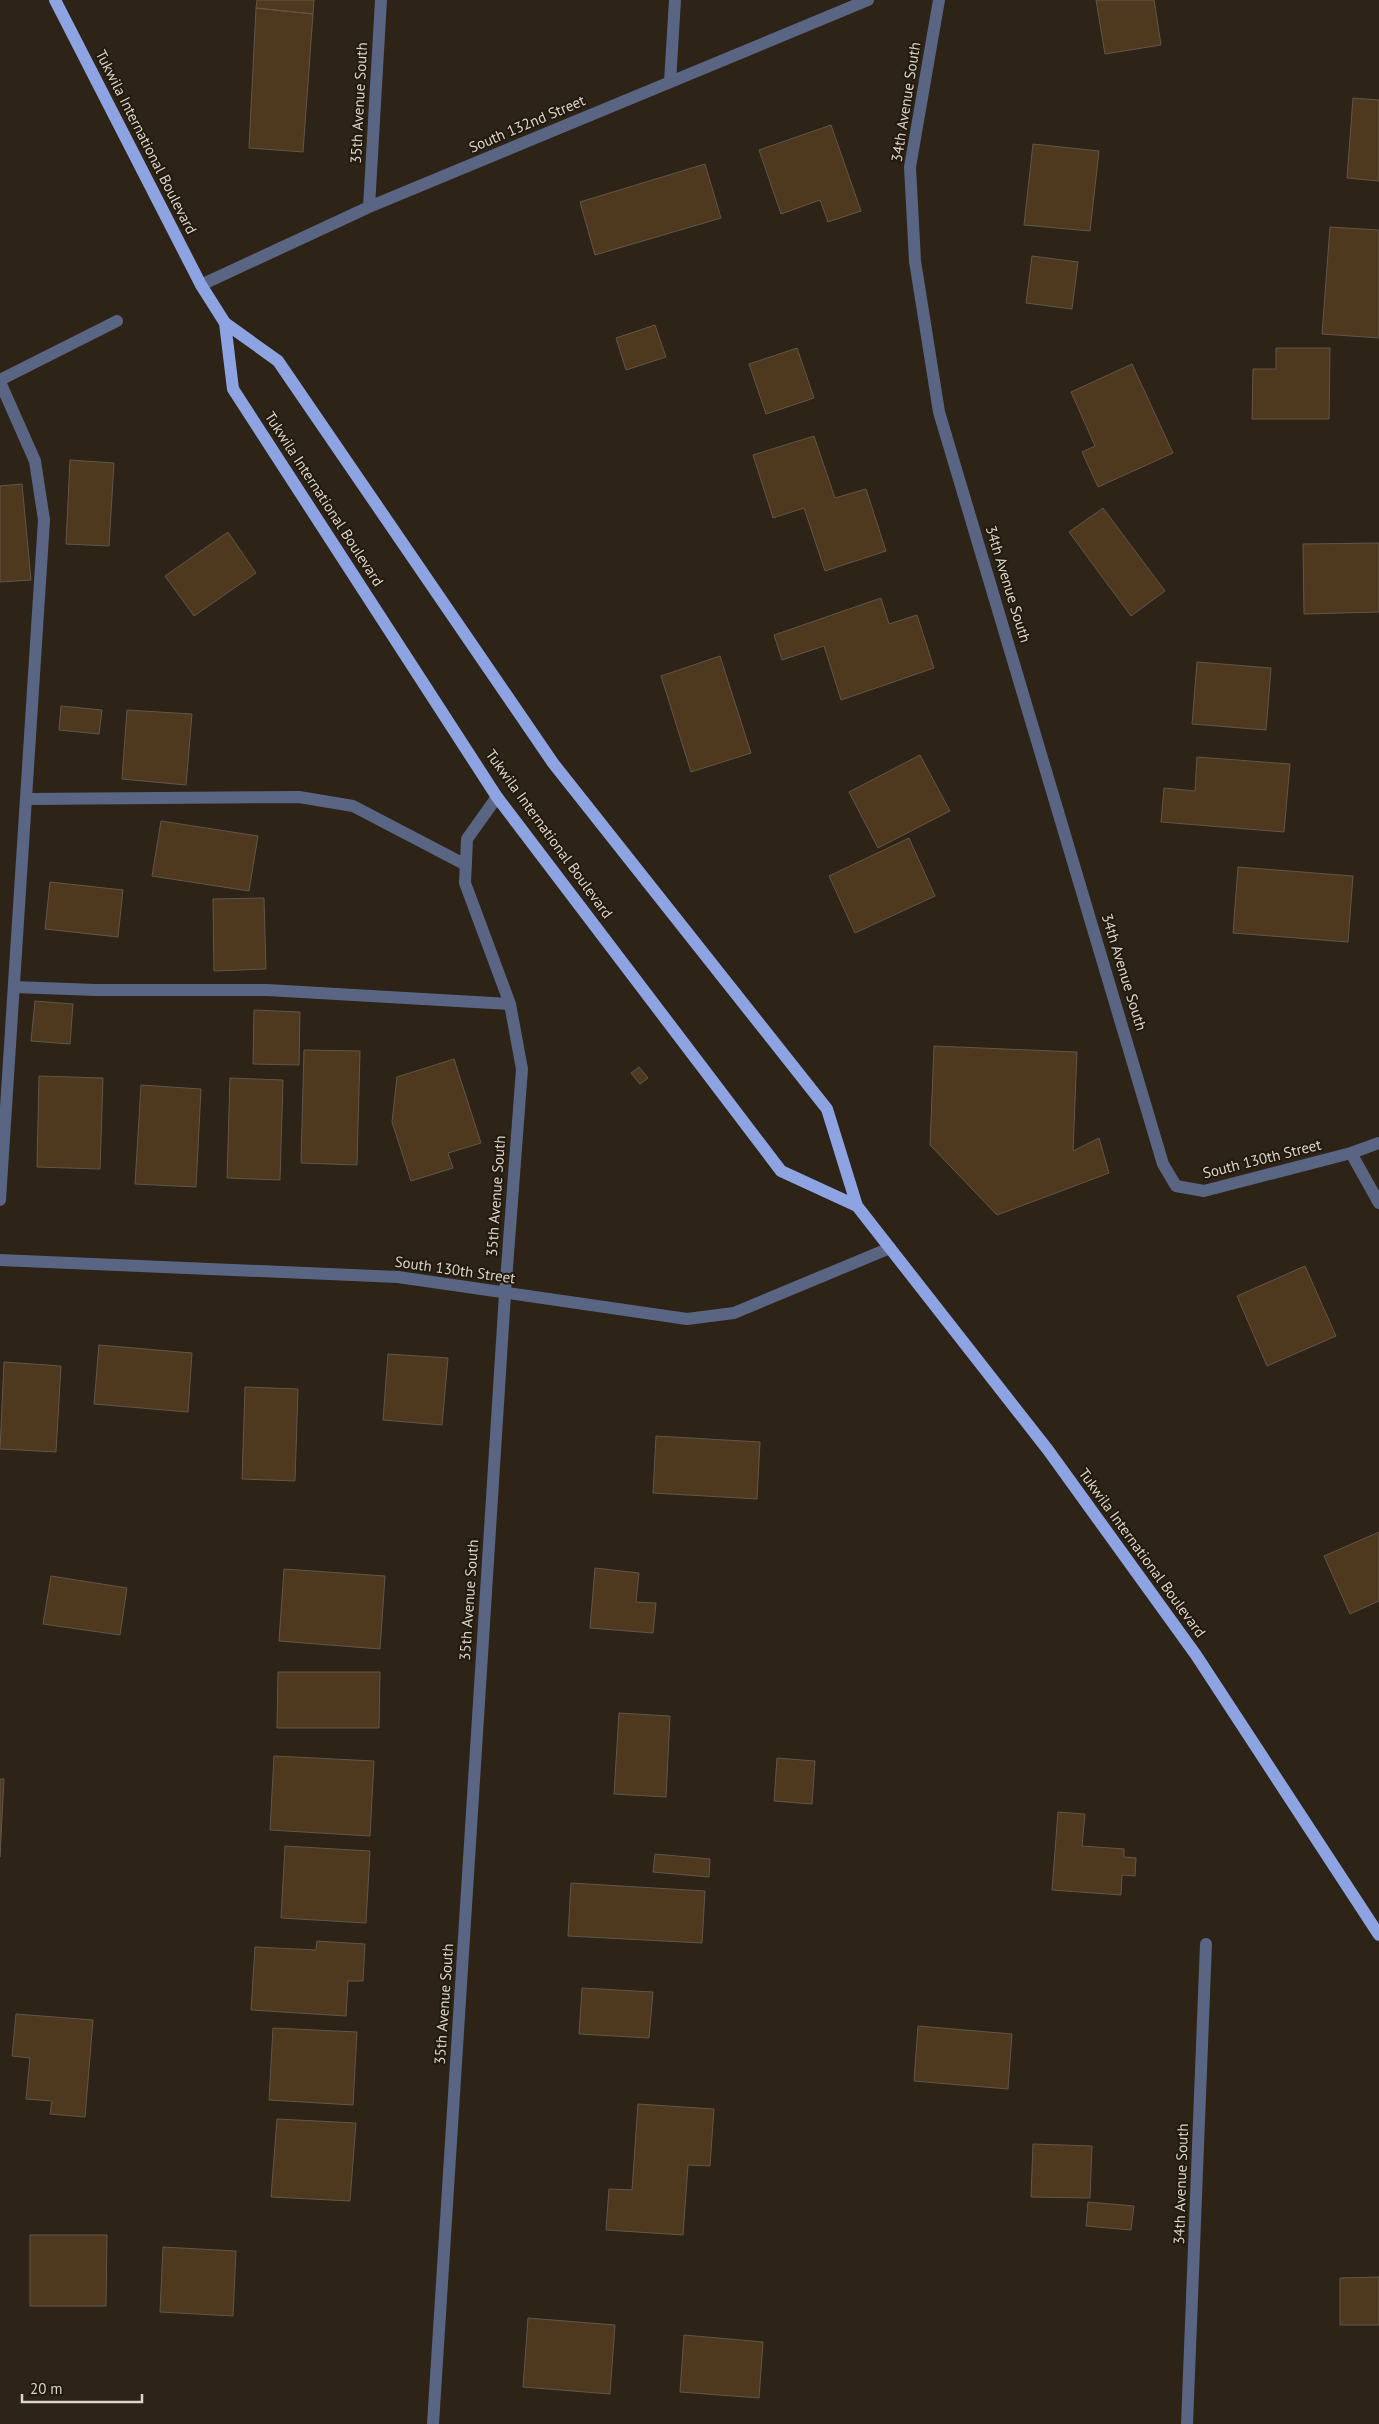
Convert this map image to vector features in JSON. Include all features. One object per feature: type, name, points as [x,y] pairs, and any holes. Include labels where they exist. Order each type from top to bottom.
[{"type":"main road","name":"Tukwila International Boulevard","points":[[55,0],[200,285],[225,323],[278,361],[553,764],[827,1110],[857,1206],[1048,1450],[1196,1655],[1379,1935]]},
{"type":"main road","name":"Tukwila International Boulevard","points":[[225,323],[234,389],[498,797],[781,1171],[857,1206]]},
{"type":"street","name":"35th Avenue South","points":[[369,207],[381,0]]},
{"type":"street","points":[[670,82],[675,0]]},
{"type":"street","name":"South 132nd Street","points":[[200,285],[369,207],[868,0]]},
{"type":"street","name":"34th Avenue South","points":[[939,0],[910,167],[915,261],[939,412],[1164,1164]]},
{"type":"street","points":[[0,1200],[44,520],[35,461],[0,381],[118,322]]},
{"type":"street","points":[[26,799],[299,797],[353,806],[466,865]]},
{"type":"street","name":"35th Avenue South","points":[[433,2424],[505,1294],[522,1069],[510,1004],[465,883],[467,839],[498,797]]},
{"type":"street","points":[[14,986],[96,990],[267,990],[510,1004]]},
{"type":"street","name":"South 130th Street","points":[[1164,1164],[1176,1186],[1204,1191],[1351,1153],[1379,1143]]},
{"type":"street","points":[[1351,1153],[1379,1203]]},
{"type":"street","name":"South 130th Street","points":[[0,1260],[398,1277],[687,1319],[734,1313],[890,1248]]},
{"type":"street","name":"34th Avenue South","points":[[1187,2424],[1206,1944]]},
{"type":"building","points":[[257,0],[314,0],[313,14],[256,8]]},
{"type":"building","points":[[1096,0],[1154,0],[1161,45],[1105,54]]},
{"type":"building","points":[[256,8],[313,14],[303,152],[249,148]]},
{"type":"building","points":[[1353,98],[1379,100],[1379,181],[1347,178]]},
{"type":"building","points":[[831,125],[861,211],[828,222],[820,200],[781,214],[759,150]]},
{"type":"building","points":[[1033,144],[1099,151],[1090,231],[1024,225]]},
{"type":"building","points":[[705,164],[721,218],[595,255],[580,202]]},
{"type":"building","points":[[1330,227],[1379,230],[1379,338],[1322,334]]},
{"type":"building","points":[[1032,256],[1078,262],[1072,309],[1026,303]]},
{"type":"building","points":[[655,325],[666,357],[626,370],[616,338]]},
{"type":"building","points":[[797,348],[814,398],[766,414],[749,364]]},
{"type":"building","points":[[1276,348],[1330,348],[1329,419],[1252,419],[1253,369],[1276,369]]},
{"type":"building","points":[[1132,364],[1173,453],[1098,487],[1082,452],[1095,446],[1071,392]]},
{"type":"building","points":[[814,436],[835,498],[866,489],[886,551],[825,571],[804,508],[773,518],[753,455]]},
{"type":"building","points":[[70,460],[114,463],[109,546],[66,544]]},
{"type":"building","points":[[22,484],[31,580],[0,582],[0,486]]},
{"type":"building","points":[[1103,508],[1165,591],[1131,616],[1069,532]]},
{"type":"building","points":[[228,532],[256,573],[194,616],[165,576]]},
{"type":"building","points":[[1379,543],[1379,612],[1304,614],[1303,544]]},
{"type":"building","points":[[881,598],[889,624],[917,615],[934,668],[841,700],[824,646],[782,660],[774,635]]},
{"type":"building","points":[[720,656],[751,753],[691,772],[661,676]]},
{"type":"building","points":[[1197,662],[1271,668],[1266,730],[1192,724]]},
{"type":"building","points":[[61,706],[102,710],[99,734],[59,730]]},
{"type":"building","points":[[127,710],[192,714],[186,785],[122,779]]},
{"type":"building","points":[[920,755],[950,811],[878,848],[849,792]]},
{"type":"building","points":[[1197,757],[1290,764],[1284,832],[1161,822],[1164,788],[1195,791]]},
{"type":"building","points":[[161,821],[258,836],[249,891],[152,876]]},
{"type":"building","points":[[909,838],[935,896],[855,933],[829,876]]},
{"type":"building","points":[[1238,867],[1353,876],[1348,942],[1233,933]]},
{"type":"building","points":[[50,882],[123,890],[118,937],[45,929]]},
{"type":"building","points":[[264,898],[266,969],[214,971],[213,899]]},
{"type":"building","points":[[35,1001],[73,1004],[70,1044],[31,1041]]},
{"type":"building","points":[[254,1010],[300,1012],[299,1065],[253,1064]]},
{"type":"building","points":[[934,1046],[1077,1052],[1073,1151],[1099,1138],[1109,1173],[997,1215],[930,1145]]},
{"type":"building","points":[[304,1050],[360,1051],[357,1165],[301,1163]]},
{"type":"building","points":[[454,1059],[481,1143],[448,1153],[453,1168],[411,1181],[392,1122],[397,1077]]},
{"type":"building","points":[[639,1067],[648,1078],[640,1084],[631,1073]]},
{"type":"building","points":[[39,1076],[103,1078],[100,1169],[37,1167]]},
{"type":"building","points":[[230,1078],[283,1080],[280,1180],[227,1178]]},
{"type":"building","points":[[141,1085],[201,1089],[196,1187],[135,1184]]},
{"type":"building","points":[[1305,1266],[1336,1336],[1267,1366],[1237,1296]]},
{"type":"building","points":[[99,1345],[192,1353],[188,1412],[94,1404]]},
{"type":"building","points":[[388,1354],[448,1358],[442,1425],[383,1420]]},
{"type":"building","points":[[4,1362],[61,1366],[56,1452],[0,1449]]},
{"type":"building","points":[[245,1387],[298,1389],[295,1481],[242,1479]]},
{"type":"building","points":[[656,1436],[760,1442],[757,1499],[653,1493]]},
{"type":"building","points":[[1379,1532],[1379,1601],[1350,1614],[1324,1556]]},
{"type":"building","points":[[595,1568],[639,1573],[636,1602],[656,1603],[653,1633],[590,1628]]},
{"type":"building","points":[[284,1569],[385,1576],[380,1649],[279,1641]]},
{"type":"building","points":[[51,1576],[127,1588],[120,1635],[43,1624]]},
{"type":"building","points":[[278,1672],[380,1672],[379,1728],[277,1728]]},
{"type":"building","points":[[619,1713],[670,1716],[666,1797],[614,1794]]},
{"type":"building","points":[[274,1756],[374,1761],[370,1836],[270,1830]]},
{"type":"building","points":[[777,1758],[815,1761],[812,1804],[774,1801]]},
{"type":"building","points":[[0,1779],[4,1779],[0,1857]]},
{"type":"building","points":[[1058,1812],[1085,1814],[1082,1846],[1124,1849],[1124,1857],[1136,1858],[1135,1876],[1122,1875],[1121,1895],[1052,1890]]},
{"type":"building","points":[[285,1846],[370,1851],[366,1923],[281,1918]]},
{"type":"building","points":[[655,1854],[710,1859],[709,1877],[653,1872]]},
{"type":"building","points":[[571,1883],[705,1891],[702,1943],[568,1936]]},
{"type":"building","points":[[317,1941],[365,1944],[363,1981],[348,1981],[346,2016],[251,2010],[255,1947],[316,1950]]},
{"type":"building","points":[[582,1988],[653,1992],[649,2038],[579,2034]]},
{"type":"building","points":[[16,2014],[93,2020],[85,2117],[50,2114],[52,2101],[26,2099],[30,2058],[12,2056]]},
{"type":"building","points":[[918,2026],[1012,2034],[1008,2089],[914,2081]]},
{"type":"building","points":[[273,2028],[357,2032],[353,2105],[269,2100]]},
{"type":"building","points":[[638,2104],[714,2109],[710,2166],[688,2165],[683,2235],[606,2230],[609,2189],[632,2190]]},
{"type":"building","points":[[277,2119],[356,2123],[350,2201],[271,2197]]},
{"type":"building","points":[[1033,2144],[1092,2146],[1090,2198],[1031,2197]]},
{"type":"building","points":[[1088,2202],[1134,2206],[1131,2230],[1086,2226]]},
{"type":"building","points":[[30,2235],[107,2235],[106,2306],[30,2306]]},
{"type":"building","points":[[163,2247],[236,2251],[233,2316],[160,2312]]},
{"type":"building","points":[[1379,2277],[1379,2325],[1340,2325],[1340,2278]]},
{"type":"building","points":[[528,2318],[615,2325],[610,2394],[523,2387]]},
{"type":"building","points":[[684,2335],[763,2342],[759,2398],[680,2392]]}]
